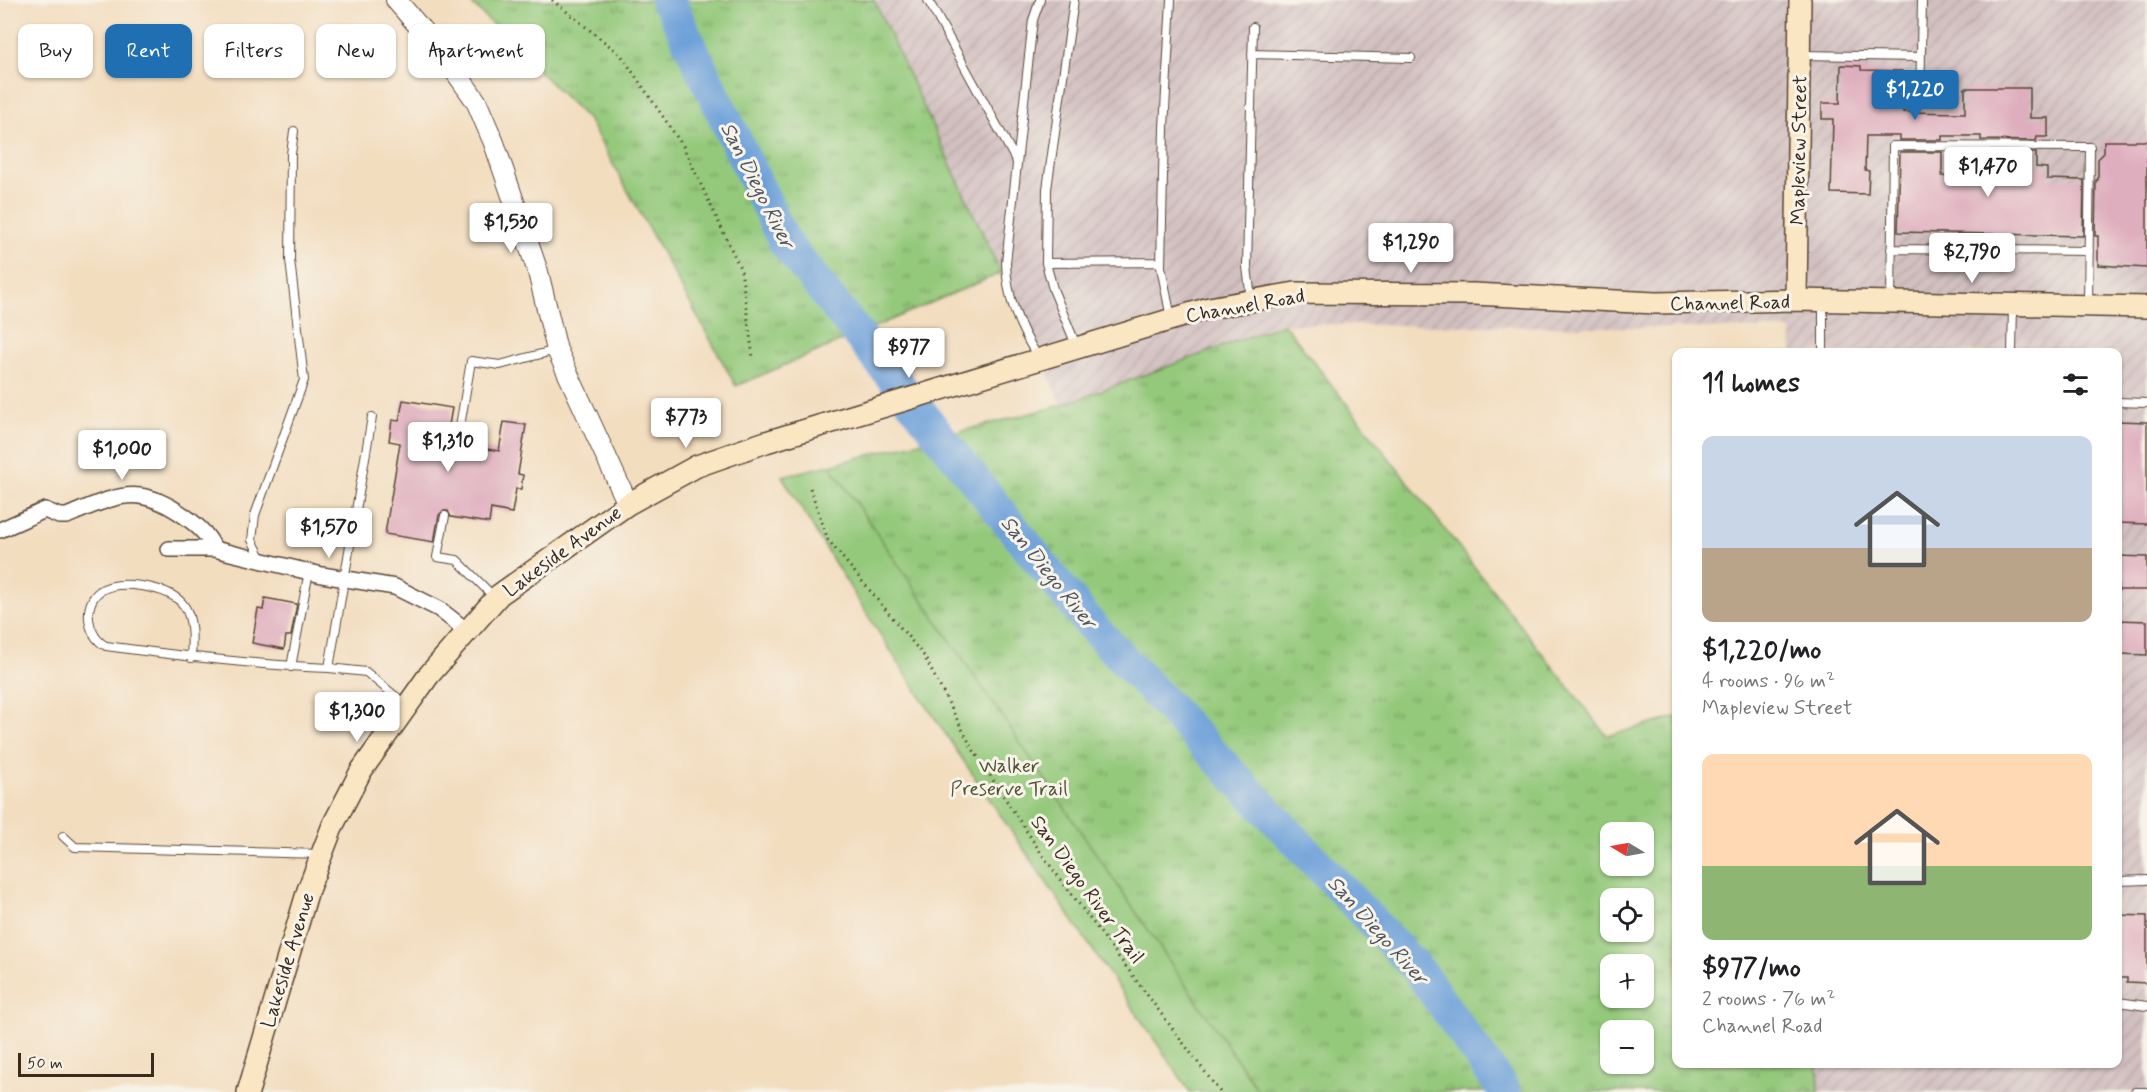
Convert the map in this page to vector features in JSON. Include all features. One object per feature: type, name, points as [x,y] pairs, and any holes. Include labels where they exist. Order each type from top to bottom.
[{"type":"main road","name":"Mapleview Street","points":[[1796,300],[1800,0]]},
{"type":"main road","name":"Channel Road","points":[[628,504],[697,466],[788,435],[1209,308],[1295,293],[1474,294],[1656,303],[1823,300],[2147,307]]},
{"type":"main road","name":"Lakeside Avenue","points":[[248,1092],[308,890],[333,825],[362,771],[429,675],[495,599],[628,504]]},
{"type":"street","name":"Lakeside Avenue","points":[[396,0],[445,57],[476,101],[494,143],[538,272],[557,350],[628,504]]},
{"type":"street","points":[[0,530],[45,510],[59,516],[67,516],[116,499],[140,496],[179,512],[210,539],[214,549]]},
{"type":"street","points":[[170,549],[214,549],[347,579],[395,587],[439,609],[467,631]]},
{"type":"lane","points":[[927,0],[1017,162]]},
{"type":"lane","points":[[1040,0],[1033,20],[1007,236],[1006,283],[1020,327],[1040,360]]},
{"type":"lane","points":[[1074,0],[1047,189],[1046,263],[1053,289],[1078,349]]},
{"type":"lane","points":[[1171,0],[1164,128],[1161,262],[1171,319]]},
{"type":"lane","points":[[1920,102],[1922,0]]},
{"type":"lane","points":[[1251,301],[1247,267],[1253,27]]},
{"type":"lane","points":[[1252,54],[1411,58]]},
{"type":"lane","points":[[1799,55],[1921,57]]},
{"type":"lane","points":[[263,561],[252,540],[255,515],[303,380],[290,260],[291,154],[294,131]]},
{"type":"lane","points":[[1891,302],[1893,146],[2090,147],[2088,306]]},
{"type":"lane","points":[[1891,249],[2089,251]]},
{"type":"lane","points":[[1046,263],[1161,262]]},
{"type":"lane","points":[[1823,300],[1823,348]]},
{"type":"lane","points":[[2012,348],[2013,304]]},
{"type":"lane","points":[[457,444],[471,361],[500,365],[557,350]]},
{"type":"lane","points":[[2122,402],[2147,403]]},
{"type":"lane","points":[[329,668],[347,579],[372,417]]},
{"type":"lane","points":[[445,516],[437,557],[458,560],[495,599]]},
{"type":"lane","points":[[291,667],[309,571]]},
{"type":"lane","points":[[191,658],[193,635],[190,619],[176,595],[166,590],[128,584],[111,586],[99,592],[89,616],[90,630],[98,642],[106,646],[191,658],[366,672],[407,706]]},
{"type":"lane","points":[[63,836],[75,848],[322,854]]},
{"type":"lane","points":[[2122,881],[2147,880]]},
{"type":"lane","points":[[2122,1002],[2147,1005]]},
{"type":"lane","points":[[2135,1092],[2147,1092]]},
{"type":"path","points":[[552,0],[621,55],[683,146],[741,270],[753,357]]},
{"type":"path","name":"San Diego River Trail","points":[[810,488],[828,540],[924,656],[972,748],[1043,856],[1220,1092]]},
{"type":"shaded area","points":[[874,0],[2147,0],[2147,1092],[1819,1092],[1818,1068],[2122,1068],[2122,348],[1792,348],[1791,329],[1284,324],[1062,405]]},
{"type":"green space","points":[[468,0],[874,0],[1001,273],[736,386],[589,121],[545,77],[545,24],[492,24]]},
{"type":"green space","points":[[1284,324],[1607,736],[1672,718],[1672,1068],[1818,1068],[1819,1092],[1258,1092],[830,465],[1062,405]]},
{"type":"green space","name":"Walker Preserve Trail","points":[[830,465],[1259,1092],[1190,1092],[1033,863],[879,633],[782,476]]},
{"type":"building","points":[[1841,65],[1861,66],[1861,70],[1902,71],[1903,112],[1965,113],[1965,88],[2030,88],[2030,118],[2048,118],[2048,137],[2037,137],[2036,141],[1981,140],[1981,136],[1942,136],[1942,140],[1900,140],[1900,136],[1866,136],[1865,170],[1869,171],[1868,194],[1831,193],[1833,119],[1822,119],[1822,103],[1840,103]]},
{"type":"building","points":[[2104,141],[2147,141],[2147,268],[2098,265],[2098,236],[2095,236],[2096,180],[2098,180],[2098,159],[2104,153]]},
{"type":"building","points":[[1900,152],[1942,152],[1942,176],[1980,177],[1981,152],[2036,153],[2036,167],[2047,168],[2047,179],[2084,180],[2083,236],[1898,232]]},
{"type":"building","points":[[403,400],[452,408],[446,442],[451,443],[455,450],[463,445],[499,451],[504,422],[526,425],[518,474],[523,475],[521,489],[516,489],[512,513],[491,509],[489,523],[451,517],[448,511],[443,511],[439,515],[434,542],[385,534],[400,443],[389,441],[392,420],[399,421]]},
{"type":"building","points":[[2122,421],[2147,422],[2147,524],[2122,523]]},
{"type":"building","points":[[2122,556],[2147,557],[2147,590],[2122,590]]},
{"type":"building","points":[[265,598],[297,604],[291,636],[286,636],[284,649],[252,643],[258,609],[263,610]]},
{"type":"building","points":[[2122,620],[2147,621],[2147,655],[2122,654]]},
{"type":"building","points":[[2122,915],[2147,916],[2147,983],[2127,982],[2127,978],[2122,978]]},
{"type":"waterway","name":"San Diego River","points":[[666,0],[671,5],[785,243],[1088,622],[1419,971],[1505,1092]]}]
